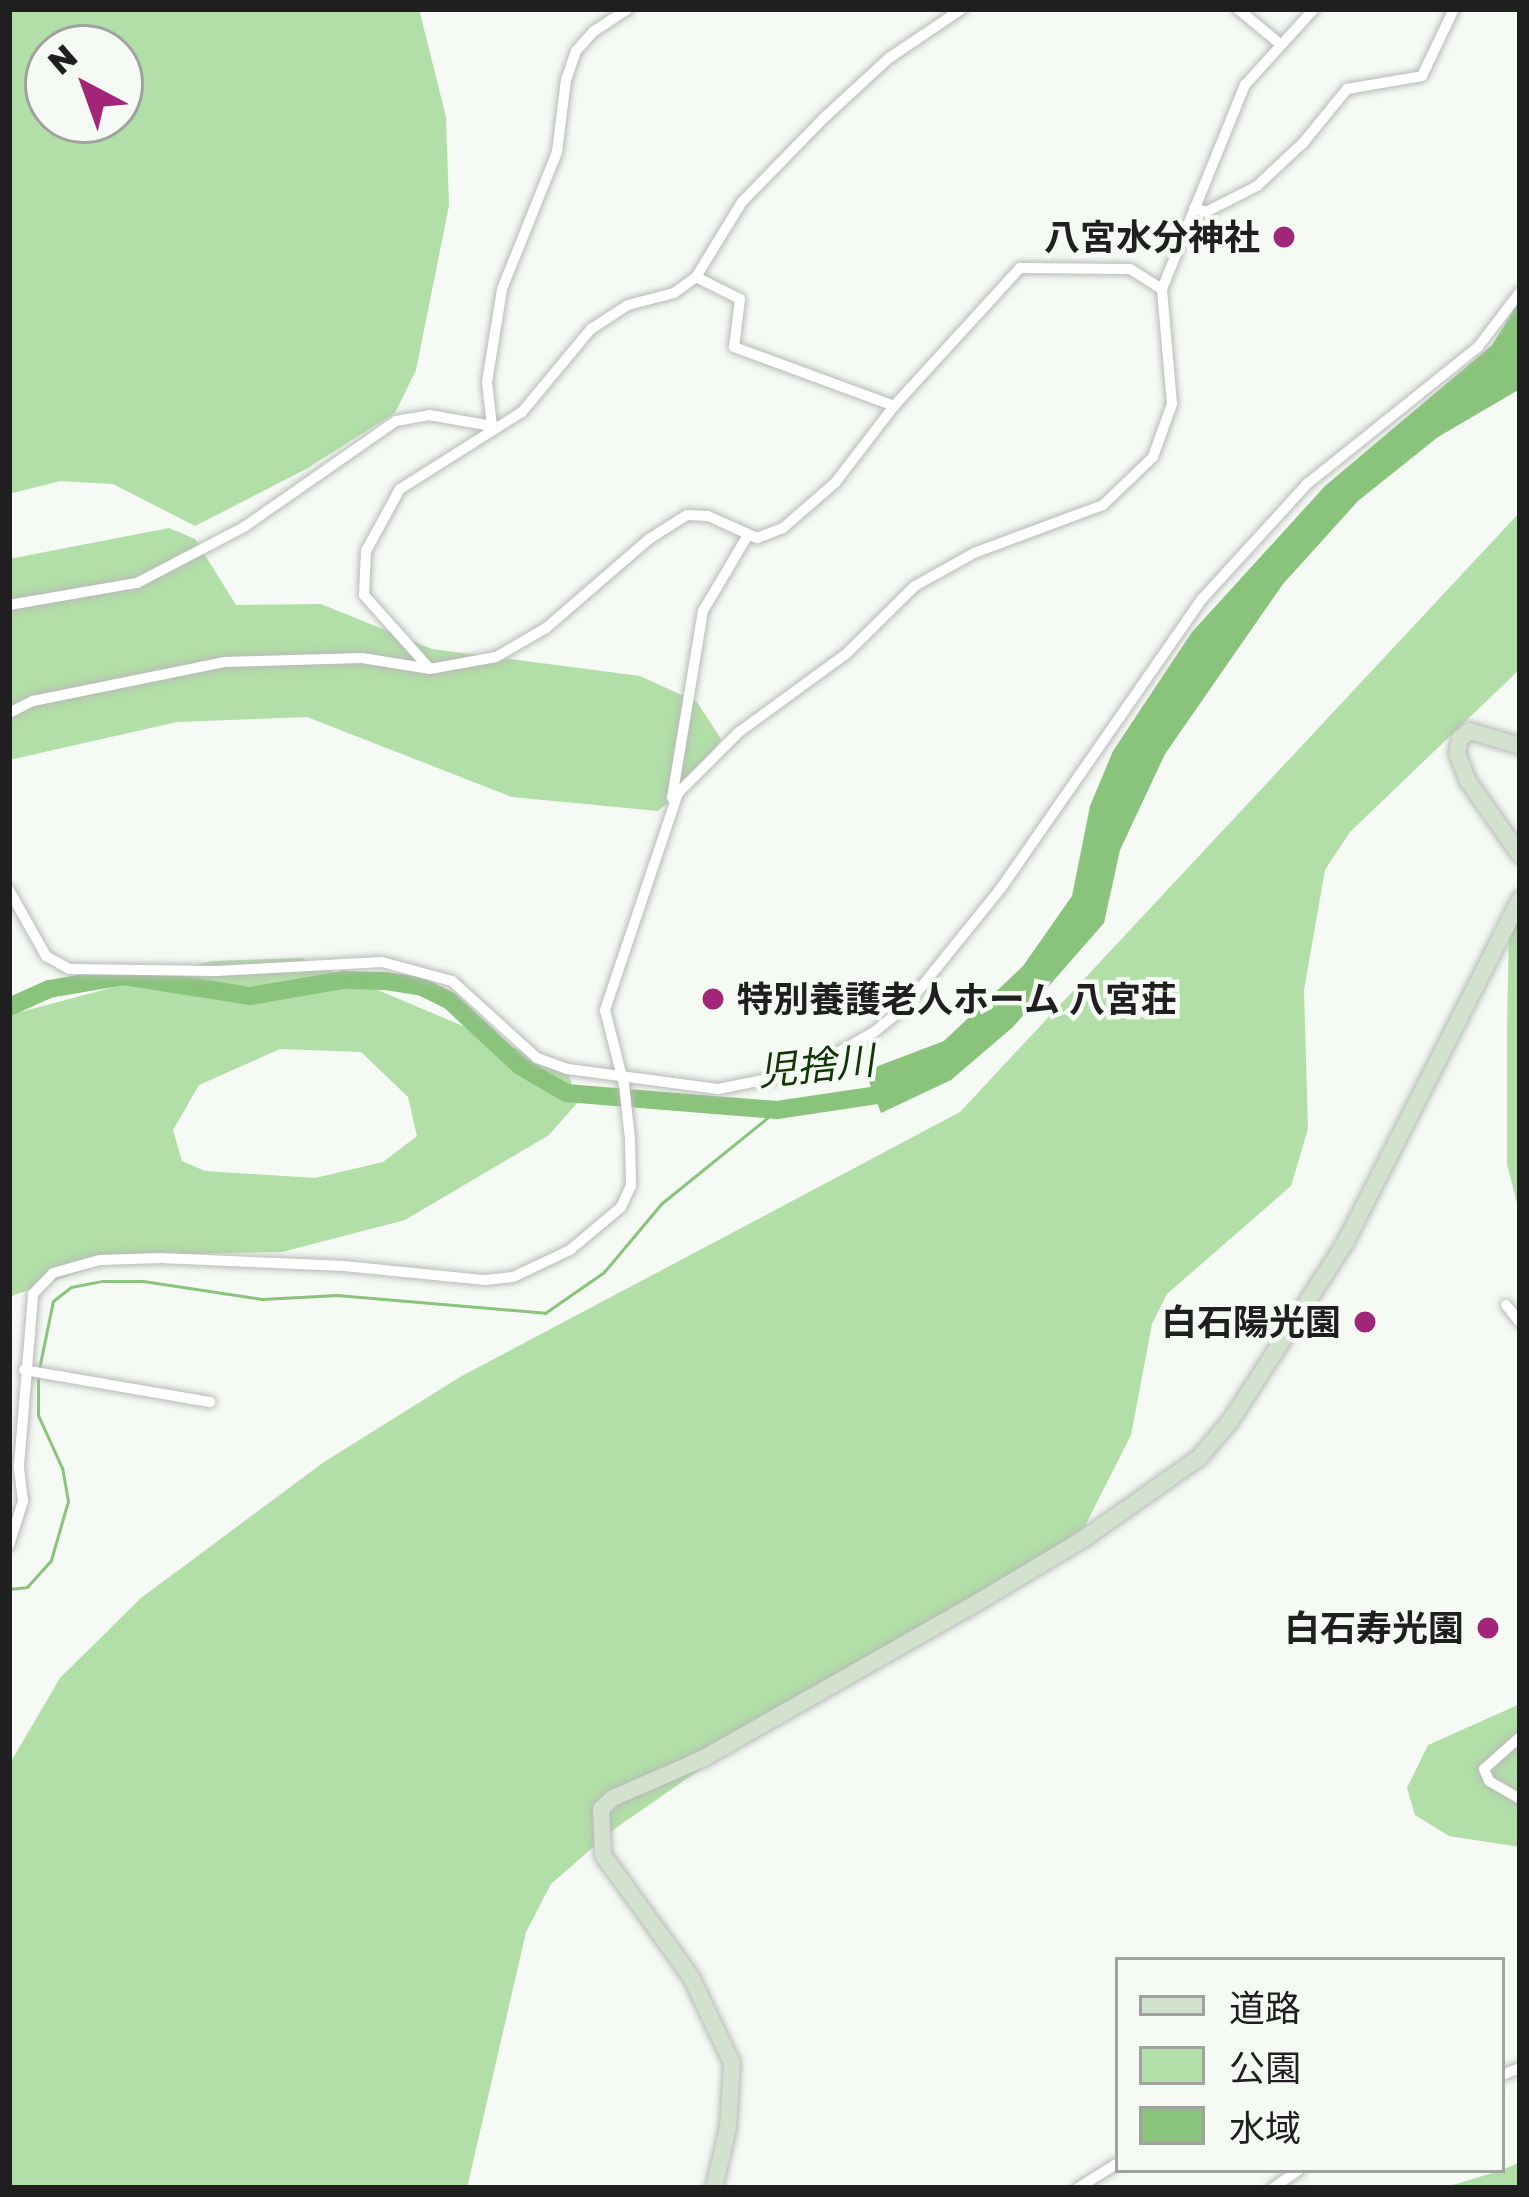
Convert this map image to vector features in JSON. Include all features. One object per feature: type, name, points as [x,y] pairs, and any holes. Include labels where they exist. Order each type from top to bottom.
[{"type":"street","points":[[492,426],[487,382],[502,289],[557,152],[566,80],[576,51],[594,31],[628,9]]},
{"type":"street","points":[[430,669],[366,601],[367,550],[386,509],[409,480],[522,412],[591,328],[628,305],[674,293],[696,277],[742,202],[825,117],[889,58],[962,9]]},
{"type":"street","points":[[1238,9],[1279,43]]},
{"type":"street","points":[[672,805],[689,778],[740,732],[823,674],[915,586],[995,544],[1092,511],[1153,457],[1171,416],[1162,289],[1245,85],[1314,9]]},
{"type":"street","points":[[1194,208],[1206,212],[1257,186],[1303,143],[1347,88],[1422,76],[1454,9]]},
{"type":"street","points":[[9,712],[32,701],[224,662],[362,658],[430,669],[479,663],[539,633],[649,539],[687,515],[707,516],[748,536],[772,534],[827,491],[894,406],[1020,268],[1130,269],[1162,289]]},
{"type":"street","points":[[696,277],[740,299],[734,347],[894,406]]},
{"type":"street","points":[[9,890],[46,956],[69,969],[216,971],[382,962],[452,981],[537,1058],[568,1069],[623,1081],[718,1089],[791,1076],[837,1055],[891,1020],[1001,888],[1202,599],[1307,484],[1478,347],[1520,292]]},
{"type":"street","points":[[9,604],[123,586],[156,574],[259,518],[396,421],[429,415],[492,426]]},
{"type":"street","points":[[9,1545],[23,1501],[24,1370],[38,1284],[62,1269],[100,1260],[344,1266],[448,1280],[513,1277],[570,1250],[621,1207],[631,1186],[630,1139],[623,1081],[605,1010],[672,805],[703,611],[748,536]]},
{"type":"street","points":[[1520,746],[1470,731],[1460,738],[1456,754],[1468,781],[1520,855]]},
{"type":"street","points":[[714,2188],[728,2128],[732,2062],[691,1977],[603,1855],[601,1809],[613,1798],[702,1759],[968,1608],[1085,1538],[1199,1458],[1231,1420],[1345,1243],[1520,899]]},
{"type":"street","points":[[1506,1305],[1520,1322]]},
{"type":"street","points":[[24,1370],[210,1402]]},
{"type":"street","points":[[1520,1737],[1484,1769],[1490,1780],[1520,1799]]},
{"type":"street","points":[[1078,2188],[1115,2165]]},
{"type":"green space","points":[[9,9],[419,9],[446,117],[449,206],[416,370],[395,413],[306,469],[195,526],[113,484],[60,481],[9,494]]},
{"type":"green space","points":[[1520,512],[1520,669],[1350,832],[1325,870],[1304,990],[1308,1129],[1291,1186],[1167,1294],[1152,1324],[1131,1435],[1085,1526],[1005,1587],[754,1732],[613,1830],[551,1884],[526,1932],[467,2188],[9,2188],[9,1765],[60,1678],[141,1598],[324,1462],[460,1377],[960,1112]]},
{"type":"green space","points":[[169,528],[195,539],[236,605],[321,604],[432,649],[640,676],[697,702],[721,739],[692,782],[658,811],[512,797],[307,717],[177,722],[9,760],[9,559]]},
{"type":"green space","points":[[1520,914],[1520,1215],[1507,1164],[1507,1030],[1509,927]]},
{"type":"green space","points":[[302,958],[567,1070],[578,1102],[549,1135],[405,1220],[282,1252],[126,1255],[9,1297],[9,1015],[212,961]],"holes":[[[280,1049],[361,1052],[408,1097],[417,1136],[383,1162],[315,1178],[205,1171],[182,1161],[173,1130],[199,1085]]]},
{"type":"green space","points":[[1520,1704],[1520,1847],[1449,1836],[1415,1815],[1407,1788],[1428,1745]]},
{"type":"green space","points":[[1520,2162],[1520,2188],[1443,2188],[1505,2173]]},
{"type":"water","points":[[1520,300],[1520,389],[1438,437],[1358,501],[1283,584],[1165,754],[1120,850],[1104,923],[1013,1027],[951,1080],[881,1113],[865,1071],[944,1041],[1023,966],[1072,896],[1090,806],[1113,751],[1192,632],[1325,486],[1492,345]]},
{"type":"waterway","name":"児捨川","points":[[9,1007],[49,989],[124,976],[250,996],[344,980],[386,981],[422,987],[449,1000],[520,1066],[566,1093],[777,1110],[897,1092]]},
{"type":"waterway","points":[[39,1369],[53,1301],[71,1287],[102,1281],[143,1281],[262,1299],[337,1295],[545,1313],[604,1272],[662,1203],[777,1110]]},
{"type":"waterway","points":[[9,1589],[27,1587],[51,1560],[68,1501],[62,1468],[38,1415],[38,1379]]},
{"type":"place","name":"八宮水分神社","points":[[1284,237]]},
{"type":"place","name":"特別養護老人ホーム 八宮荘","points":[[713,999]]},
{"type":"place","name":"白石陽光園","points":[[1365,1322]]},
{"type":"place","name":"白石寿光園","points":[[1488,1628]]}]
